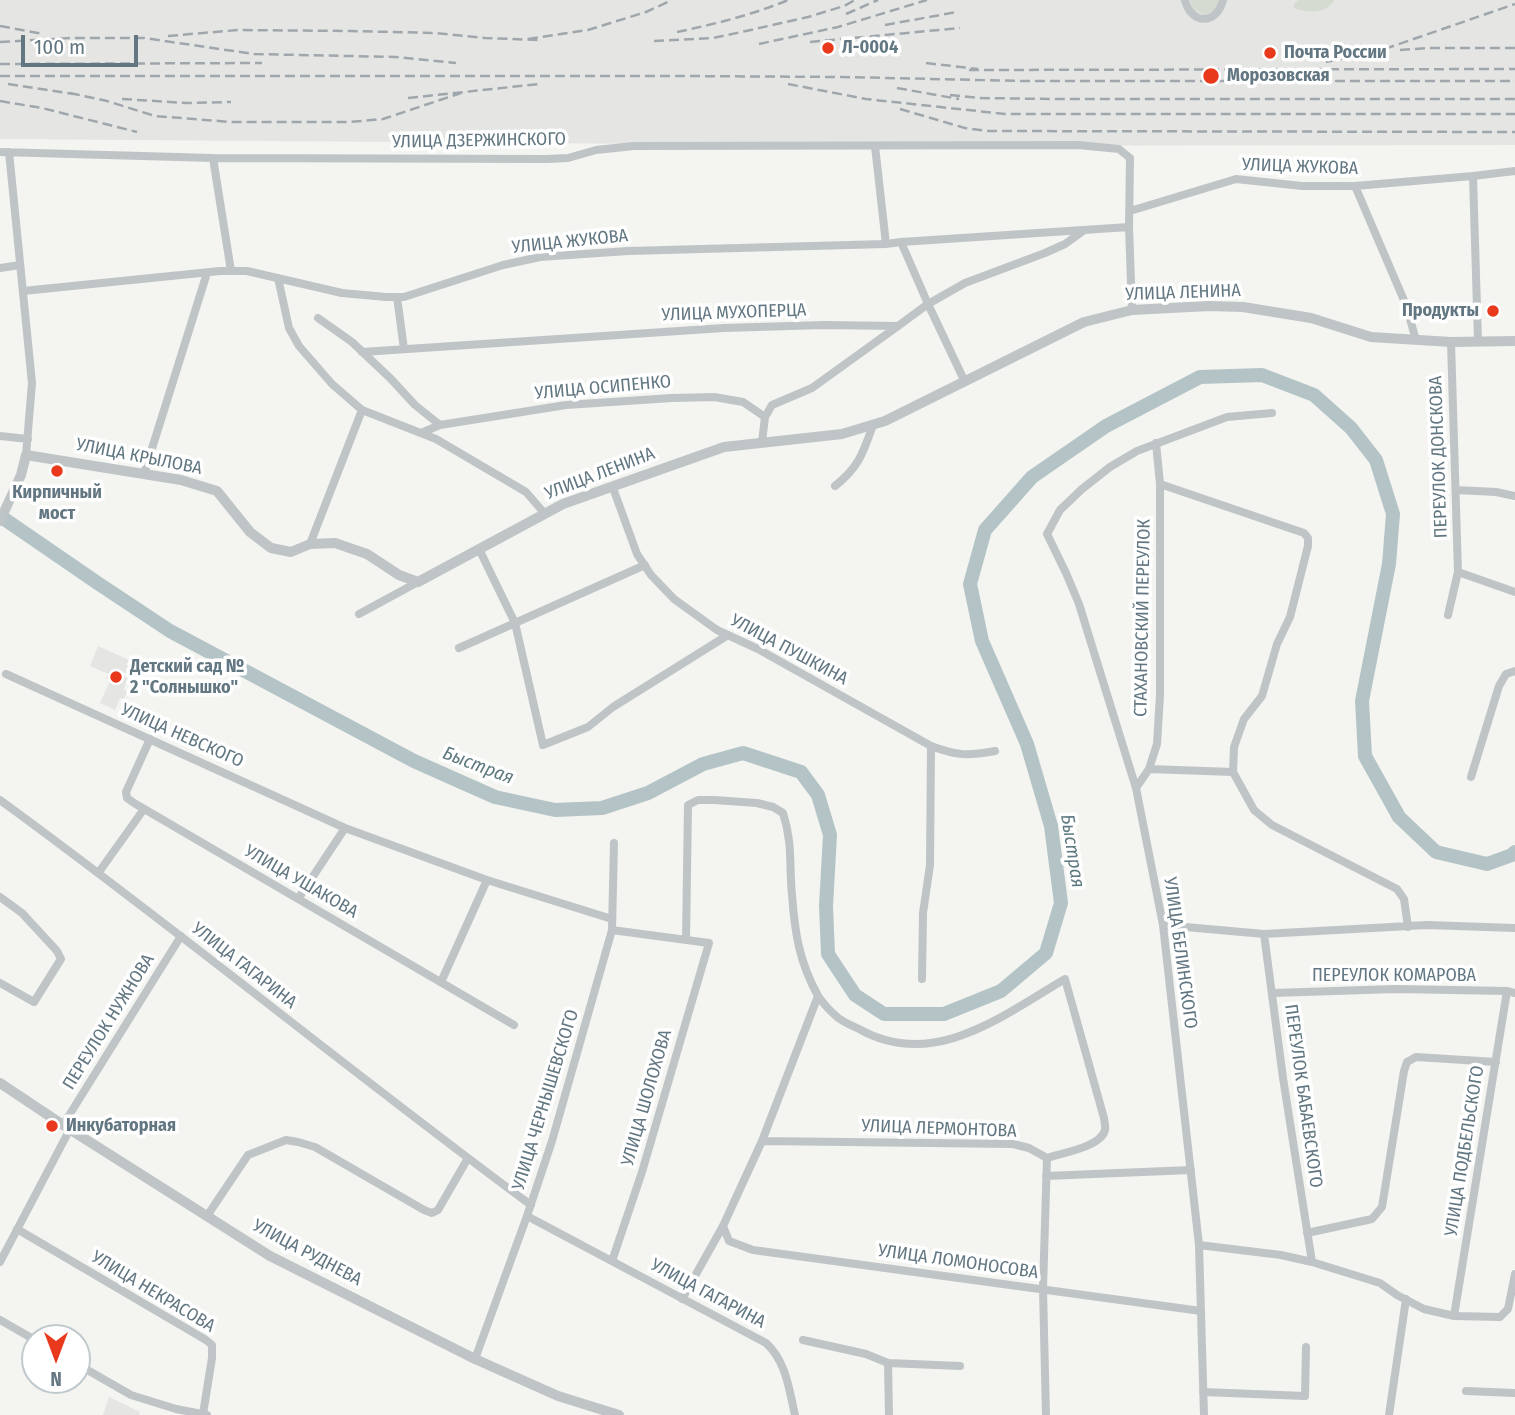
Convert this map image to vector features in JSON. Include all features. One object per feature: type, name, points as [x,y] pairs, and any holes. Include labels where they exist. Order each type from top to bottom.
[{"type":"street","points":[[1185,0],[1188,10],[1195,17],[1204,19],[1213,17],[1220,10],[1223,0]]},
{"type":"street","name":"УЛИЦА ДЗЕРЖИНСКОГО","points":[[4,152],[213,158],[547,159],[568,158],[596,150],[634,146],[1078,145],[1119,149],[1130,158],[1130,211]]},
{"type":"street","points":[[875,146],[886,244]]},
{"type":"street","points":[[0,521],[21,475],[26,455],[32,383],[20,265],[4,152]]},
{"type":"street","points":[[213,158],[231,271]]},
{"type":"street","name":"УЛИЦА ЖУКОВА","points":[[1130,211],[1236,179],[1302,186],[1355,186],[1515,170]]},
{"type":"street","points":[[1473,176],[1478,341]]},
{"type":"street","points":[[1355,186],[1406,305],[1416,340]]},
{"type":"street","points":[[1130,211],[1132,310]]},
{"type":"street","name":"УЛИЦА ЖУКОВА","points":[[23,291],[247,271],[342,293],[404,297],[431,290],[465,276],[540,257],[628,251],[886,244],[1129,227]]},
{"type":"street","points":[[762,442],[765,416],[772,405],[812,388],[928,304],[965,283],[1065,244],[1083,231]]},
{"type":"street","points":[[901,242],[965,382]]},
{"type":"street","points":[[0,268],[20,265]]},
{"type":"street","points":[[144,474],[207,273]]},
{"type":"street","points":[[278,278],[289,328],[299,346],[332,384],[362,410],[436,439],[526,492],[545,514]]},
{"type":"street","points":[[397,297],[404,349]]},
{"type":"street","name":"УЛИЦА ЛЕНИНА","points":[[359,614],[563,504],[724,447],[842,434],[885,421],[1084,322],[1132,310],[1243,307],[1311,317],[1371,337],[1451,342],[1515,341]]},
{"type":"street","points":[[317,318],[352,342],[415,405],[440,425]]},
{"type":"street","name":"УЛИЦА МУХОПЕРЦА","points":[[362,352],[724,328],[898,326]]},
{"type":"street","name":"ПЕРЕУЛОК ДОНСКОВА","points":[[1448,615],[1458,572],[1451,342]]},
{"type":"street","name":"УЛИЦА ОСИПЕНКО","points":[[421,433],[440,425],[566,405],[672,398],[715,397],[743,402],[765,416]]},
{"type":"street","points":[[310,544],[362,410]]},
{"type":"street","points":[[1156,443],[1227,417],[1272,413]]},
{"type":"street","points":[[835,486],[851,474],[861,458],[873,425]]},
{"type":"street","points":[[0,436],[28,439]]},
{"type":"street","name":"СТАХАНОВСКИЙ ПЕРЕУЛОК","points":[[1136,788],[1149,769],[1157,744],[1160,695],[1160,484],[1156,443]]},
{"type":"street","name":"УЛИЦА БЕЛИНСКОГО","points":[[1156,443],[1110,467],[1082,489],[1060,510],[1047,534],[1079,604],[1136,788],[1163,925],[1199,1245],[1204,1415]]},
{"type":"street","name":"УЛИЦА КРЫЛОВА","points":[[26,455],[181,480],[217,491],[250,532],[271,548],[291,552],[310,544],[335,543],[367,554],[399,575],[418,582]]},
{"type":"street","points":[[1160,484],[1304,533],[1308,538],[1290,617],[1277,644],[1262,696],[1244,719],[1234,747],[1233,772],[1254,810],[1272,825],[1397,889],[1404,899],[1408,926]]},
{"type":"street","name":"УЛИЦА ПУШКИНА","points":[[613,488],[637,554],[651,575],[674,599],[717,629],[758,649],[931,746],[951,754],[968,756],[995,751]]},
{"type":"street","points":[[1456,491],[1496,492],[1515,496]]},
{"type":"street","points":[[480,549],[515,623],[543,745],[588,727],[613,707],[728,635]]},
{"type":"street","points":[[459,648],[645,565]]},
{"type":"street","points":[[1458,572],[1515,592]]},
{"type":"street","points":[[1471,777],[1499,686],[1506,674],[1515,671]]},
{"type":"street","name":"УЛИЦА НЕВСКОГО","points":[[6,674],[345,828],[487,880],[612,919]]},
{"type":"street","points":[[99,872],[144,809],[127,798],[127,792],[150,739]]},
{"type":"street","points":[[922,979],[923,913],[930,865],[931,746]]},
{"type":"street","points":[[1149,769],[1233,772]]},
{"type":"street","name":"УЛИЦА ГАГАРИНА","points":[[0,800],[99,872],[531,1205]]},
{"type":"street","points":[[612,930],[687,940],[688,805],[698,800],[757,803],[783,813],[792,857],[792,894],[798,952],[818,996],[837,1017],[889,1043],[939,1042],[960,1037],[998,1019],[1065,979],[1104,1118],[1105,1130],[1099,1139],[1089,1145],[1047,1158],[1043,1289],[1046,1415]]},
{"type":"street","name":"УЛИЦА УШАКОВА","points":[[144,809],[514,1025]]},
{"type":"street","points":[[298,899],[345,828]]},
{"type":"street","name":"УЛИЦА ЧЕРНЫШЕВСКОГО","points":[[475,1359],[552,1140],[612,930],[614,842]]},
{"type":"street","points":[[441,982],[487,880]]},
{"type":"street","points":[[0,897],[22,913],[57,951],[61,959],[34,1002],[0,983]]},
{"type":"street","points":[[1163,925],[1264,934],[1427,925],[1515,928]]},
{"type":"street","name":"ПЕРЕУЛОК БАБАЕВСКОГО","points":[[1264,934],[1312,1262]]},
{"type":"street","name":"ПЕРЕУЛОК НУЖНОВА","points":[[0,1262],[66,1127],[181,936]]},
{"type":"street","name":"УЛИЦА ШОЛОХОВА","points":[[612,1261],[642,1172],[709,943],[687,940]]},
{"type":"street","name":"ПЕРЕУЛОК КОМАРОВА","points":[[1273,993],[1396,989],[1511,992]]},
{"type":"street","name":"УЛИЦА ПОДБЕЛЬСКОГО","points":[[1454,1316],[1496,1062],[1511,992]]},
{"type":"street","points":[[682,1299],[723,1226],[762,1141],[818,996]]},
{"type":"street","points":[[1307,1233],[1372,1219],[1382,1207],[1407,1062],[1416,1057],[1496,1062]]},
{"type":"street","name":"УЛИЦА РУДНЕВА","points":[[0,1083],[270,1256],[475,1359],[558,1396],[618,1415]]},
{"type":"street","points":[[207,1216],[248,1155],[286,1140],[315,1147],[432,1213],[438,1210],[468,1158]]},
{"type":"street","name":"УЛИЦА ЛЕРМОНТОВА","points":[[762,1141],[1013,1144],[1029,1148],[1047,1158]]},
{"type":"street","points":[[1046,1176],[1191,1170]]},
{"type":"street","name":"УЛИЦА ГАГАРИНА","points":[[527,1216],[766,1343],[780,1359],[795,1415]]},
{"type":"street","name":"УЛИЦА ЛОМОНОСОВА","points":[[723,1226],[729,1241],[754,1250],[1201,1311]]},
{"type":"street","name":"УЛИЦА НЕКРАСОВА","points":[[17,1229],[212,1345],[204,1415]]},
{"type":"street","points":[[0,1240],[9,1244]]},
{"type":"street","points":[[1199,1245],[1281,1255],[1312,1262],[1380,1283],[1424,1308],[1454,1316],[1500,1317],[1508,1309],[1515,1274]]},
{"type":"street","points":[[1389,1415],[1406,1299]]},
{"type":"street","points":[[0,1320],[21,1332]]},
{"type":"street","points":[[803,1340],[866,1354],[888,1363],[960,1366]]},
{"type":"street","points":[[1203,1392],[1305,1396],[1306,1347]]},
{"type":"street","points":[[888,1363],[889,1415]]},
{"type":"street","points":[[91,1372],[131,1395],[204,1415]]},
{"type":"street","points":[[1466,1391],[1515,1393]]},
{"type":"shaded area","points":[[0,0],[1515,0],[1515,145],[918,146],[0,139]]},
{"type":"shaded area","points":[[1190,0],[1219,0],[1215,10],[1205,15],[1194,10]]},
{"type":"shaded area","points":[[1299,0],[1334,0],[1322,10],[1305,11],[1294,8],[1294,4]]},
{"type":"shaded area","name":"Детский сад № 2 \"Солнышко\"","points":[[98,646],[129,660],[126,673],[123,671],[121,675],[128,678],[124,689],[127,691],[124,699],[120,698],[115,710],[100,703],[110,681],[106,678],[108,674],[90,666]]},
{"type":"shaded area","points":[[109,1397],[140,1412],[139,1415],[103,1415]]},
{"type":"waterway","name":"Быстрая","points":[[0,516],[170,631],[414,761],[495,797],[555,810],[602,808],[648,793],[703,764],[743,753],[801,772],[818,795],[830,835],[826,906],[828,954],[855,995],[884,1014],[944,1014],[1001,991],[1046,953],[1061,903],[1051,826],[1027,744],[982,641],[970,584],[985,530],[1032,477],[1106,426],[1200,377],[1262,375],[1314,395],[1351,428],[1376,460],[1393,514],[1389,564],[1362,701],[1365,756],[1399,817],[1436,852],[1487,864],[1515,852]]},
{"type":"railway","points":[[528,39],[588,30],[646,12],[672,0]]},
{"type":"railway","points":[[677,32],[733,19],[788,0]]},
{"type":"railway","points":[[654,41],[713,38],[808,17],[855,0]]},
{"type":"railway","points":[[846,14],[878,0]]},
{"type":"railway","points":[[759,44],[838,27],[927,0]]},
{"type":"railway","points":[[1326,62],[1376,52],[1515,4]]},
{"type":"railway","points":[[885,25],[957,12]]},
{"type":"railway","points":[[0,26],[43,34]]},
{"type":"railway","points":[[810,42],[960,28]]},
{"type":"railway","points":[[168,36],[238,30],[351,31],[538,40]]},
{"type":"railway","points":[[0,42],[144,38],[254,54],[395,57],[456,63]]},
{"type":"railway","points":[[1400,50],[1515,48]]},
{"type":"railway","points":[[0,64],[262,63]]},
{"type":"railway","points":[[926,63],[978,69]]},
{"type":"railway","points":[[969,70],[1515,69]]},
{"type":"railway","points":[[0,76],[680,76],[1025,81],[1515,81]]},
{"type":"railway","points":[[8,84],[80,95]]},
{"type":"railway","points":[[408,98],[539,84]]},
{"type":"railway","points":[[788,84],[866,99],[1005,114],[1515,114]]},
{"type":"railway","points":[[897,88],[959,99]]},
{"type":"railway","points":[[70,93],[155,116],[231,122],[350,122],[383,119],[461,93]]},
{"type":"railway","points":[[950,95],[1051,99],[1515,99]]},
{"type":"railway","points":[[122,99],[187,103],[231,102]]},
{"type":"railway","points":[[0,101],[42,108],[137,132]]},
{"type":"railway","points":[[900,109],[965,128],[987,131],[1515,132]]},
{"type":"place","name":"Л-0004","points":[[828,48]]},
{"type":"place","name":"Почта России","points":[[1270,53]]},
{"type":"place","name":"Морозовская","points":[[1211,76]]},
{"type":"place","name":"Продукты","points":[[1493,311]]},
{"type":"place","name":"Кирпичный мост","points":[[57,471]]},
{"type":"place","name":"Детский сад № 2 \"Солнышко\"","points":[[116,677]]},
{"type":"place","name":"Инкубаторная","points":[[52,1126]]}]
